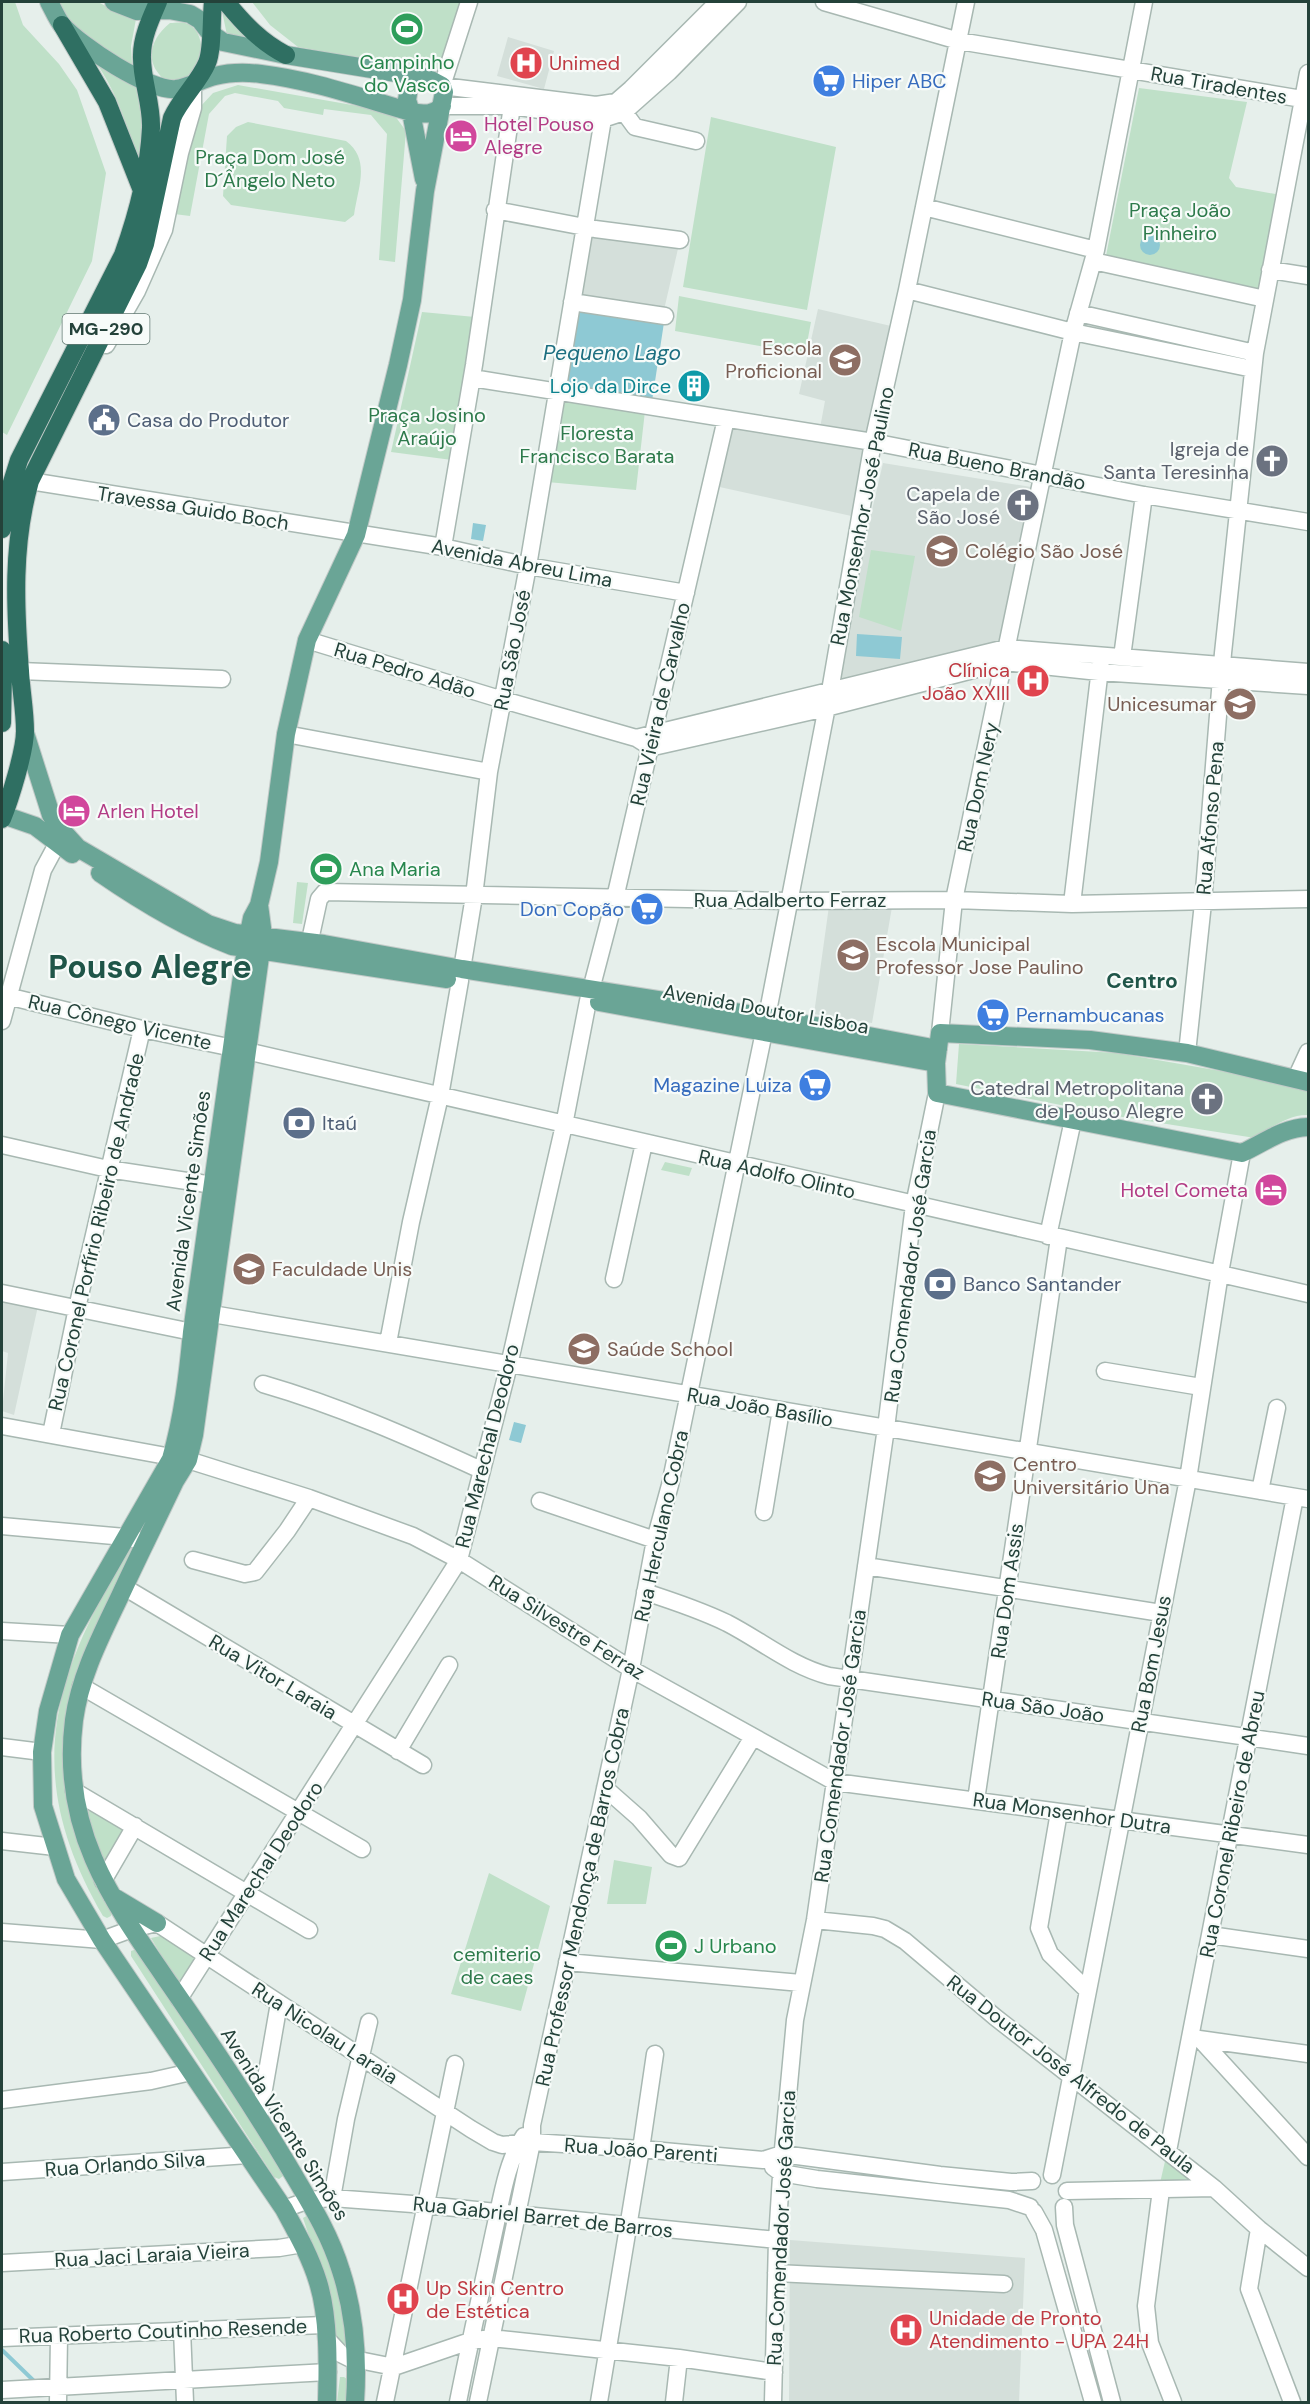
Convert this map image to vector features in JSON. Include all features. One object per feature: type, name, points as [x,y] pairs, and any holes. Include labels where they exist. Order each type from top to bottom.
[{"type":"highway","name":"MG-290","points":[[5,812],[26,733],[8,566],[30,481],[142,254],[172,118],[178,105],[207,63],[211,50],[213,2]]},
{"type":"highway","points":[[226,2],[244,24],[267,45],[286,55]]},
{"type":"highway","name":"MG-290","points":[[2,529],[9,492],[19,460],[123,255],[147,160],[151,128],[142,55],[143,42],[156,6]]},
{"type":"highway","points":[[62,25],[107,102],[141,188]]},
{"type":"highway","points":[[2,650],[2,723]]},
{"type":"main road","points":[[49,2],[62,25],[87,47],[110,63],[166,89],[177,89],[214,76],[237,72],[263,74],[308,83],[411,112],[435,113],[442,106]]},
{"type":"main road","points":[[114,2],[137,11],[156,6],[184,12],[200,20],[210,33],[223,42],[434,81],[442,86],[444,92],[426,190]]},
{"type":"main road","points":[[416,77],[409,88],[407,100],[426,190]]},
{"type":"main road","name":"Avenida Vicente Simões","points":[[327,2403],[326,2332],[318,2283],[303,2244],[284,2209],[102,1940],[66,1880],[43,1806],[42,1752],[48,1711],[70,1635],[125,1537],[180,1460],[194,1435],[212,1314],[254,942],[252,918],[259,905],[269,862],[286,734],[307,640],[357,535],[412,300],[426,190]]},
{"type":"main road","points":[[26,733],[51,815],[62,840]]},
{"type":"main road","name":"Avenida Doutor Lisboa","points":[[5,812],[62,840],[141,902],[207,936],[232,946],[254,942],[766,1024],[938,1048],[1082,1039],[1187,1053],[1302,1080]]},
{"type":"main road","points":[[938,1048],[937,1093],[1242,1152],[1265,1142],[1281,1131],[1308,1127]]},
{"type":"main road","name":"Avenida Vicente Simões","points":[[240,1050],[213,1185],[192,1332],[180,1460],[175,1481],[93,1653],[81,1686],[74,1717],[71,1750],[74,1791],[84,1838],[106,1888],[259,2118],[309,2200],[330,2240],[342,2274],[353,2322],[357,2361],[355,2403]]},
{"type":"main road","points":[[106,1888],[157,1923]]},
{"type":"street","points":[[469,2],[442,86],[596,105],[616,102],[718,2]]},
{"type":"street","points":[[442,106],[512,106],[603,119],[624,112],[669,72],[738,2]]},
{"type":"street","name":"Rua Tiradentes","points":[[824,2],[958,41],[1306,99]]},
{"type":"street","name":"Rua Monsenhor José Paulino","points":[[766,1024],[830,691],[873,442],[907,290],[966,2]]},
{"type":"street","points":[[1073,332],[1094,256],[1144,2]]},
{"type":"street","points":[[1254,361],[1270,270],[1306,99],[1308,73]]},
{"type":"street","points":[[443,547],[472,378],[512,106]]},
{"type":"street","points":[[624,112],[635,127],[696,141]]},
{"type":"street","name":"Rua São José","points":[[388,1343],[411,1221],[440,1096],[474,896],[489,772],[528,566],[603,119]]},
{"type":"street","points":[[924,207],[1094,256],[1265,299]]},
{"type":"street","points":[[495,210],[584,227],[680,240]]},
{"type":"street","points":[[1270,270],[1308,276]]},
{"type":"street","points":[[907,290],[1073,332],[1254,361]]},
{"type":"street","points":[[572,302],[665,316]]},
{"type":"street","points":[[1078,313],[1254,361]]},
{"type":"street","name":"Rua Dom Nery","points":[[938,1048],[954,900],[1073,332]]},
{"type":"street","name":"Rua Afonso Pena","points":[[1187,1053],[1203,903],[1222,672],[1254,361]]},
{"type":"street","name":"Rua Bueno Brandão","points":[[472,378],[873,442],[1144,495],[1308,522]]},
{"type":"street","name":"Rua Vieira de Carvalho","points":[[590,995],[615,898],[646,740],[686,593],[726,419]]},
{"type":"street","name":"Travessa Guido Boch","points":[[30,481],[357,535]]},
{"type":"street","points":[[1122,657],[1144,495]]},
{"type":"street","name":"Avenida Abreu Lima","points":[[357,535],[443,547],[528,566],[686,593]]},
{"type":"street","name":"Rua Pedro Adão","points":[[307,640],[503,700],[646,740]]},
{"type":"street","points":[[646,740],[734,722],[826,708],[1005,655]]},
{"type":"street","points":[[734,722],[830,691],[1005,655],[1222,672],[1308,672]]},
{"type":"street","points":[[1100,663],[1122,657],[1308,686]]},
{"type":"street","points":[[1072,904],[1100,663]]},
{"type":"street","points":[[20,671],[222,680]]},
{"type":"street","points":[[286,734],[489,772]]},
{"type":"street","points":[[2,1021],[43,870],[62,840]]},
{"type":"street","name":"Rua Adalberto Ferraz","points":[[308,950],[319,899],[325,892],[788,901],[954,900],[1072,904],[1308,899]]},
{"type":"street","name":"Rua Marechal Deodoro","points":[[179,1999],[459,1560],[509,1365],[564,1125],[590,995]]},
{"type":"street","name":"Rua Cônego Vicente","points":[[8,996],[240,1050]]},
{"type":"street","name":"Rua Herculano Cobra","points":[[631,1669],[655,1540],[670,1485],[766,1024]]},
{"type":"street","name":"Rua Coronel Porfírio Ribeiro de Andrade","points":[[51,1434],[108,1169],[142,1029]]},
{"type":"street","name":"Rua Adolfo Olinto","points":[[240,1050],[1308,1294]]},
{"type":"street","points":[[1302,1080],[1308,1052]]},
{"type":"street","name":"Rua Comendador José Garcia","points":[[773,2403],[777,2240],[782,2154],[794,2032],[801,1983],[815,1920],[886,1428],[914,1205],[937,1093]]},
{"type":"street","name":"Rua Dom Assis","points":[[976,1800],[1028,1452],[1054,1237],[1073,1120]]},
{"type":"street","points":[[614,1279],[644,1143]]},
{"type":"street","points":[[2,1145],[108,1169],[213,1185]]},
{"type":"street","name":"Rua Bom Jesus","points":[[1052,2175],[1188,1479],[1201,1387],[1242,1152]]},
{"type":"street","points":[[2,1293],[192,1332]]},
{"type":"street","name":"Rua João Basílio","points":[[212,1314],[1305,1497]]},
{"type":"street","points":[[1105,1371],[1201,1387]]},
{"type":"street","points":[[263,1384],[371,1420],[481,1470]]},
{"type":"street","points":[[1260,1491],[1276,1408]]},
{"type":"street","points":[[764,1512],[781,1410]]},
{"type":"street","name":"Rua Silvestre Ferraz","points":[[2,1426],[180,1460],[309,1498],[413,1536],[459,1560],[631,1669],[835,1782]]},
{"type":"street","name":"Rua Coronel Ribeiro de Abreu","points":[[1168,2151],[1196,2039],[1210,1935],[1249,1737],[1305,1497]]},
{"type":"street","points":[[193,1560],[245,1574],[255,1572],[309,1498]]},
{"type":"street","points":[[540,1502],[655,1540]]},
{"type":"street","points":[[2,1526],[125,1537],[146,1542]]},
{"type":"street","points":[[866,1566],[1161,1613]]},
{"type":"street","name":"Rua Vitor Laraia","points":[[124,1587],[423,1766]]},
{"type":"street","name":"Rua São João","points":[[645,1592],[688,1605],[728,1624],[789,1661],[812,1672],[1308,1746]]},
{"type":"street","points":[[2,1631],[70,1635]]},
{"type":"street","points":[[398,1751],[449,1665]]},
{"type":"street","name":"Rua Professor Mendonça de Barros Cobra","points":[[528,2137],[631,1669]]},
{"type":"street","points":[[81,1686],[362,1849]]},
{"type":"street","points":[[605,1788],[639,1818],[671,1855],[677,1858],[682,1856],[753,1737]]},
{"type":"street","points":[[2,1747],[42,1752]]},
{"type":"street","name":"Rua Monsenhor Dutra","points":[[835,1782],[1308,1845]]},
{"type":"street","points":[[74,1791],[309,1930]]},
{"type":"street","points":[[1059,1812],[1039,1928],[1050,1954],[1088,1991]]},
{"type":"street","points":[[106,1888],[135,1826]]},
{"type":"street","points":[[2,1841],[55,1847]]},
{"type":"street","name":"Rua Doutor José Alfredo de Paula","points":[[815,1920],[873,1926],[885,1929],[905,1941],[995,2017],[1214,2188],[1259,2229],[1308,2268]]},
{"type":"street","points":[[2,1932],[102,1940],[157,1923]]},
{"type":"street","name":"Rua Nicolau Laraia","points":[[157,1923],[493,2142],[502,2145],[528,2137]]},
{"type":"street","points":[[1210,1935],[1308,1949]]},
{"type":"street","points":[[567,1962],[801,1983]]},
{"type":"street","points":[[259,2118],[279,2003]]},
{"type":"street","points":[[332,2198],[346,2120],[369,2022]]},
{"type":"street","points":[[1196,2039],[1308,2054]]},
{"type":"street","points":[[1196,2039],[1308,2157]]},
{"type":"street","points":[[599,2403],[655,2054]]},
{"type":"street","points":[[385,2403],[455,2064]]},
{"type":"street","points":[[2,2100],[151,2081],[191,2072]]},
{"type":"street","points":[[458,2403],[499,2212],[528,2137]]},
{"type":"street","points":[[478,2403],[516,2213],[528,2137]]},
{"type":"street","name":"Rua João Parenti","points":[[528,2137],[763,2160],[782,2154]]},
{"type":"street","points":[[782,2154],[978,2179],[1032,2181],[1045,2175],[1052,2175],[1062,2180],[1066,2199],[1065,2225],[1112,2403]]},
{"type":"street","name":"Rua Orlando Silva","points":[[2,2172],[248,2155]]},
{"type":"street","points":[[763,2160],[781,2173],[891,2188],[1009,2200],[1047,2216],[1054,2215],[1066,2199],[1161,2190],[1214,2188]]},
{"type":"street","points":[[1032,2181],[1026,2193],[1044,2230],[1093,2403]]},
{"type":"street","points":[[1161,2190],[1146,2306],[1150,2343],[1173,2403]]},
{"type":"street","name":"Rua Gabriel Barret de Barros","points":[[284,2209],[309,2200],[332,2198],[516,2213],[777,2240]]},
{"type":"street","points":[[1259,2229],[1249,2289],[1292,2403]]},
{"type":"street","name":"Rua Jaci Laraia Vieira","points":[[2,2263],[279,2248],[303,2244]]},
{"type":"street","points":[[776,2273],[1004,2284]]},
{"type":"street","points":[[182,2330],[185,2403]]},
{"type":"street","name":"Rua Roberto Coutinho Resende","points":[[2,2338],[182,2330],[326,2332]]},
{"type":"street","points":[[326,2332],[341,2354],[357,2361],[394,2367],[470,2341],[491,2338],[679,2358],[774,2372]]},
{"type":"street","points":[[58,2396],[59,2336]]},
{"type":"street","points":[[674,2403],[679,2358]]},
{"type":"street","points":[[2,2390],[58,2396],[185,2382],[328,2372]]},
{"type":"shaded area","name":"Unimed","points":[[508,37],[554,51],[544,89],[497,76]]},
{"type":"shaded area","points":[[584,227],[680,240],[664,310],[577,298]]},
{"type":"shaded area","name":"Escola Proficional","points":[[818,309],[891,326],[868,436],[820,428],[825,401],[799,394]]},
{"type":"shaded area","points":[[732,425],[864,449],[856,517],[715,486]]},
{"type":"shaded area","name":"Colégio São José","points":[[883,463],[1037,488],[1000,646],[841,685],[837,679],[855,583]]},
{"type":"shaded area","name":"Escola Municipal Professor Jose Paulino","points":[[829,906],[892,907],[872,1023],[814,1014]]},
{"type":"shaded area","points":[[2,1300],[38,1306],[14,1415],[2,1411],[8,1353],[2,1351]]},
{"type":"shaded area","name":"Unidade de Pronto Atendimento - UPA 24H","points":[[790,2240],[1025,2258],[1019,2402],[789,2402]]},
{"type":"green space","points":[[2,2],[15,2],[23,25],[59,64],[77,90],[106,173],[92,261],[7,435],[2,432]]},
{"type":"green space","points":[[59,2],[98,2],[136,19],[131,46],[132,64],[110,54],[80,31]]},
{"type":"green space","points":[[252,2],[462,2],[441,70],[431,66],[341,55],[298,47],[270,25]]},
{"type":"green space","points":[[222,11],[257,44],[228,40]]},
{"type":"green space","points":[[170,23],[183,23],[192,27],[198,33],[201,42],[202,51],[197,69],[192,76],[183,81],[166,81],[154,67],[152,59],[152,51],[158,36]]},
{"type":"green space","points":[[92,57],[139,81],[142,125],[140,173],[127,127],[116,99]]},
{"type":"green space","name":"Praça Dom José D´Ângelo Neto","points":[[238,85],[392,112],[406,131],[395,262],[379,260],[387,134],[371,115],[324,109],[323,115],[284,108],[278,101],[235,93],[225,96],[209,114],[190,216],[174,214],[200,107],[213,93]]},
{"type":"green space","name":"Praça João Pinheiro","points":[[1139,88],[1247,102],[1229,178],[1236,187],[1281,195],[1257,306],[1112,273],[1105,261]]},
{"type":"green space","points":[[711,117],[836,147],[807,310],[683,287]]},
{"type":"green space","name":"Praça Dom José D´Ângelo Neto","points":[[248,122],[346,141],[354,148],[361,165],[361,175],[354,215],[345,222],[231,205],[223,196],[227,136],[236,127]]},
{"type":"green space","points":[[679,296],[811,322],[805,354],[675,331]]},
{"type":"green space","name":"Praça Josino Araújo","points":[[422,312],[475,317],[452,460],[391,452]]},
{"type":"green space","name":"Floresta Francisco Barata","points":[[560,396],[645,411],[636,490],[547,482]]},
{"type":"green space","points":[[871,550],[915,556],[901,631],[859,617]]},
{"type":"green space","points":[[297,882],[308,883],[302,924],[293,923]]},
{"type":"green space","points":[[959,1044],[1117,1053],[1261,1078],[1308,1091],[1308,1115],[1287,1119],[1255,1138],[1110,1115],[956,1084]]},
{"type":"green space","points":[[665,1162],[692,1168],[689,1176],[661,1170]]},
{"type":"green space","points":[[128,1549],[132,1551],[78,1677],[70,1806],[78,1844],[112,1911],[111,1916],[107,1918],[103,1916],[82,1876],[67,1837],[58,1799],[54,1761],[57,1724],[65,1685],[79,1646],[111,1575]]},
{"type":"green space","points":[[95,1807],[127,1826],[110,1861],[102,1861],[86,1813]]},
{"type":"green space","points":[[614,1860],[652,1867],[646,1904],[607,1904]]},
{"type":"green space","name":"cemiterio de caes","points":[[489,1873],[550,1906],[521,2011],[451,1994]]},
{"type":"green space","points":[[165,1935],[201,1957],[180,1987],[151,1938]]},
{"type":"green space","points":[[137,1949],[283,2170],[283,2176],[279,2179],[274,2177],[131,1956],[131,1951]]},
{"type":"green space","points":[[1166,2157],[1198,2180],[1160,2183]]},
{"type":"green space","points":[[308,2215],[323,2243],[334,2276],[348,2342],[345,2346],[340,2346],[337,2342],[333,2314],[303,2218]]},
{"type":"green space","points":[[340,2377],[347,2379],[347,2402],[337,2402]]},
{"type":"water","points":[[1150,235],[1157,238],[1160,245],[1157,252],[1150,255],[1143,252],[1140,245],[1143,238]]},
{"type":"water","name":"Pequeno Lago","points":[[572,302],[665,316],[652,401],[557,391]]},
{"type":"water","points":[[473,523],[486,525],[483,541],[471,539]]},
{"type":"water","points":[[857,634],[902,637],[900,659],[856,656]]},
{"type":"water","points":[[514,1422],[526,1425],[521,1443],[509,1440]]},
{"type":"water","name":"J Urbano","points":[[662,1936],[683,1938],[680,1956],[660,1954]]},
{"type":"waterway","points":[[2,2350],[34,2381]]},
{"type":"place","name":"Campinho do Vasco","points":[[407,29]]},
{"type":"place","name":"Unimed","points":[[526,63]]},
{"type":"place","name":"Hiper ABC","points":[[829,81]]},
{"type":"place","name":"Hotel Pouso Alegre","points":[[461,136]]},
{"type":"place","name":"Escola Proficional","points":[[845,360]]},
{"type":"place","name":"Lojo da Dirce","points":[[694,386]]},
{"type":"place","name":"Casa do Produtor","points":[[104,420]]},
{"type":"place","name":"Igreja de Santa Teresinha","points":[[1272,461]]},
{"type":"place","name":"Capela de São José","points":[[1023,505]]},
{"type":"place","name":"Colégio São José","points":[[942,551]]},
{"type":"place","name":"Clínica João XXIII","points":[[1033,681]]},
{"type":"place","name":"Unicesumar","points":[[1240,704]]},
{"type":"place","name":"Arlen Hotel","points":[[74,811]]},
{"type":"place","name":"Ana Maria","points":[[326,869]]},
{"type":"place","name":"Don Copão","points":[[647,909]]},
{"type":"place","name":"Escola Municipal Professor Jose Paulino","points":[[853,955]]},
{"type":"place","name":"Pernambucanas","points":[[993,1015]]},
{"type":"place","name":"Magazine Luiza","points":[[815,1085]]},
{"type":"place","name":"Catedral Metropolitana de Pouso Alegre","points":[[1207,1099]]},
{"type":"place","name":"Itaú","points":[[299,1123]]},
{"type":"place","name":"Hotel Cometa","points":[[1271,1190]]},
{"type":"place","name":"Faculdade Unis","points":[[249,1269]]},
{"type":"place","name":"Banco Santander","points":[[940,1284]]},
{"type":"place","name":"Saúde School","points":[[584,1349]]},
{"type":"place","name":"Centro Universitário Una","points":[[990,1476]]},
{"type":"place","name":"J Urbano","points":[[671,1946]]},
{"type":"place","name":"Up Skin Centro de Estética","points":[[403,2299]]},
{"type":"place","name":"Unidade de Pronto Atendimento - UPA 24H","points":[[906,2330]]},
{"type":"district","name":"Pouso Alegre","points":[[150,967]]},
{"type":"district","name":"Centro","points":[[1142,981]]}]
